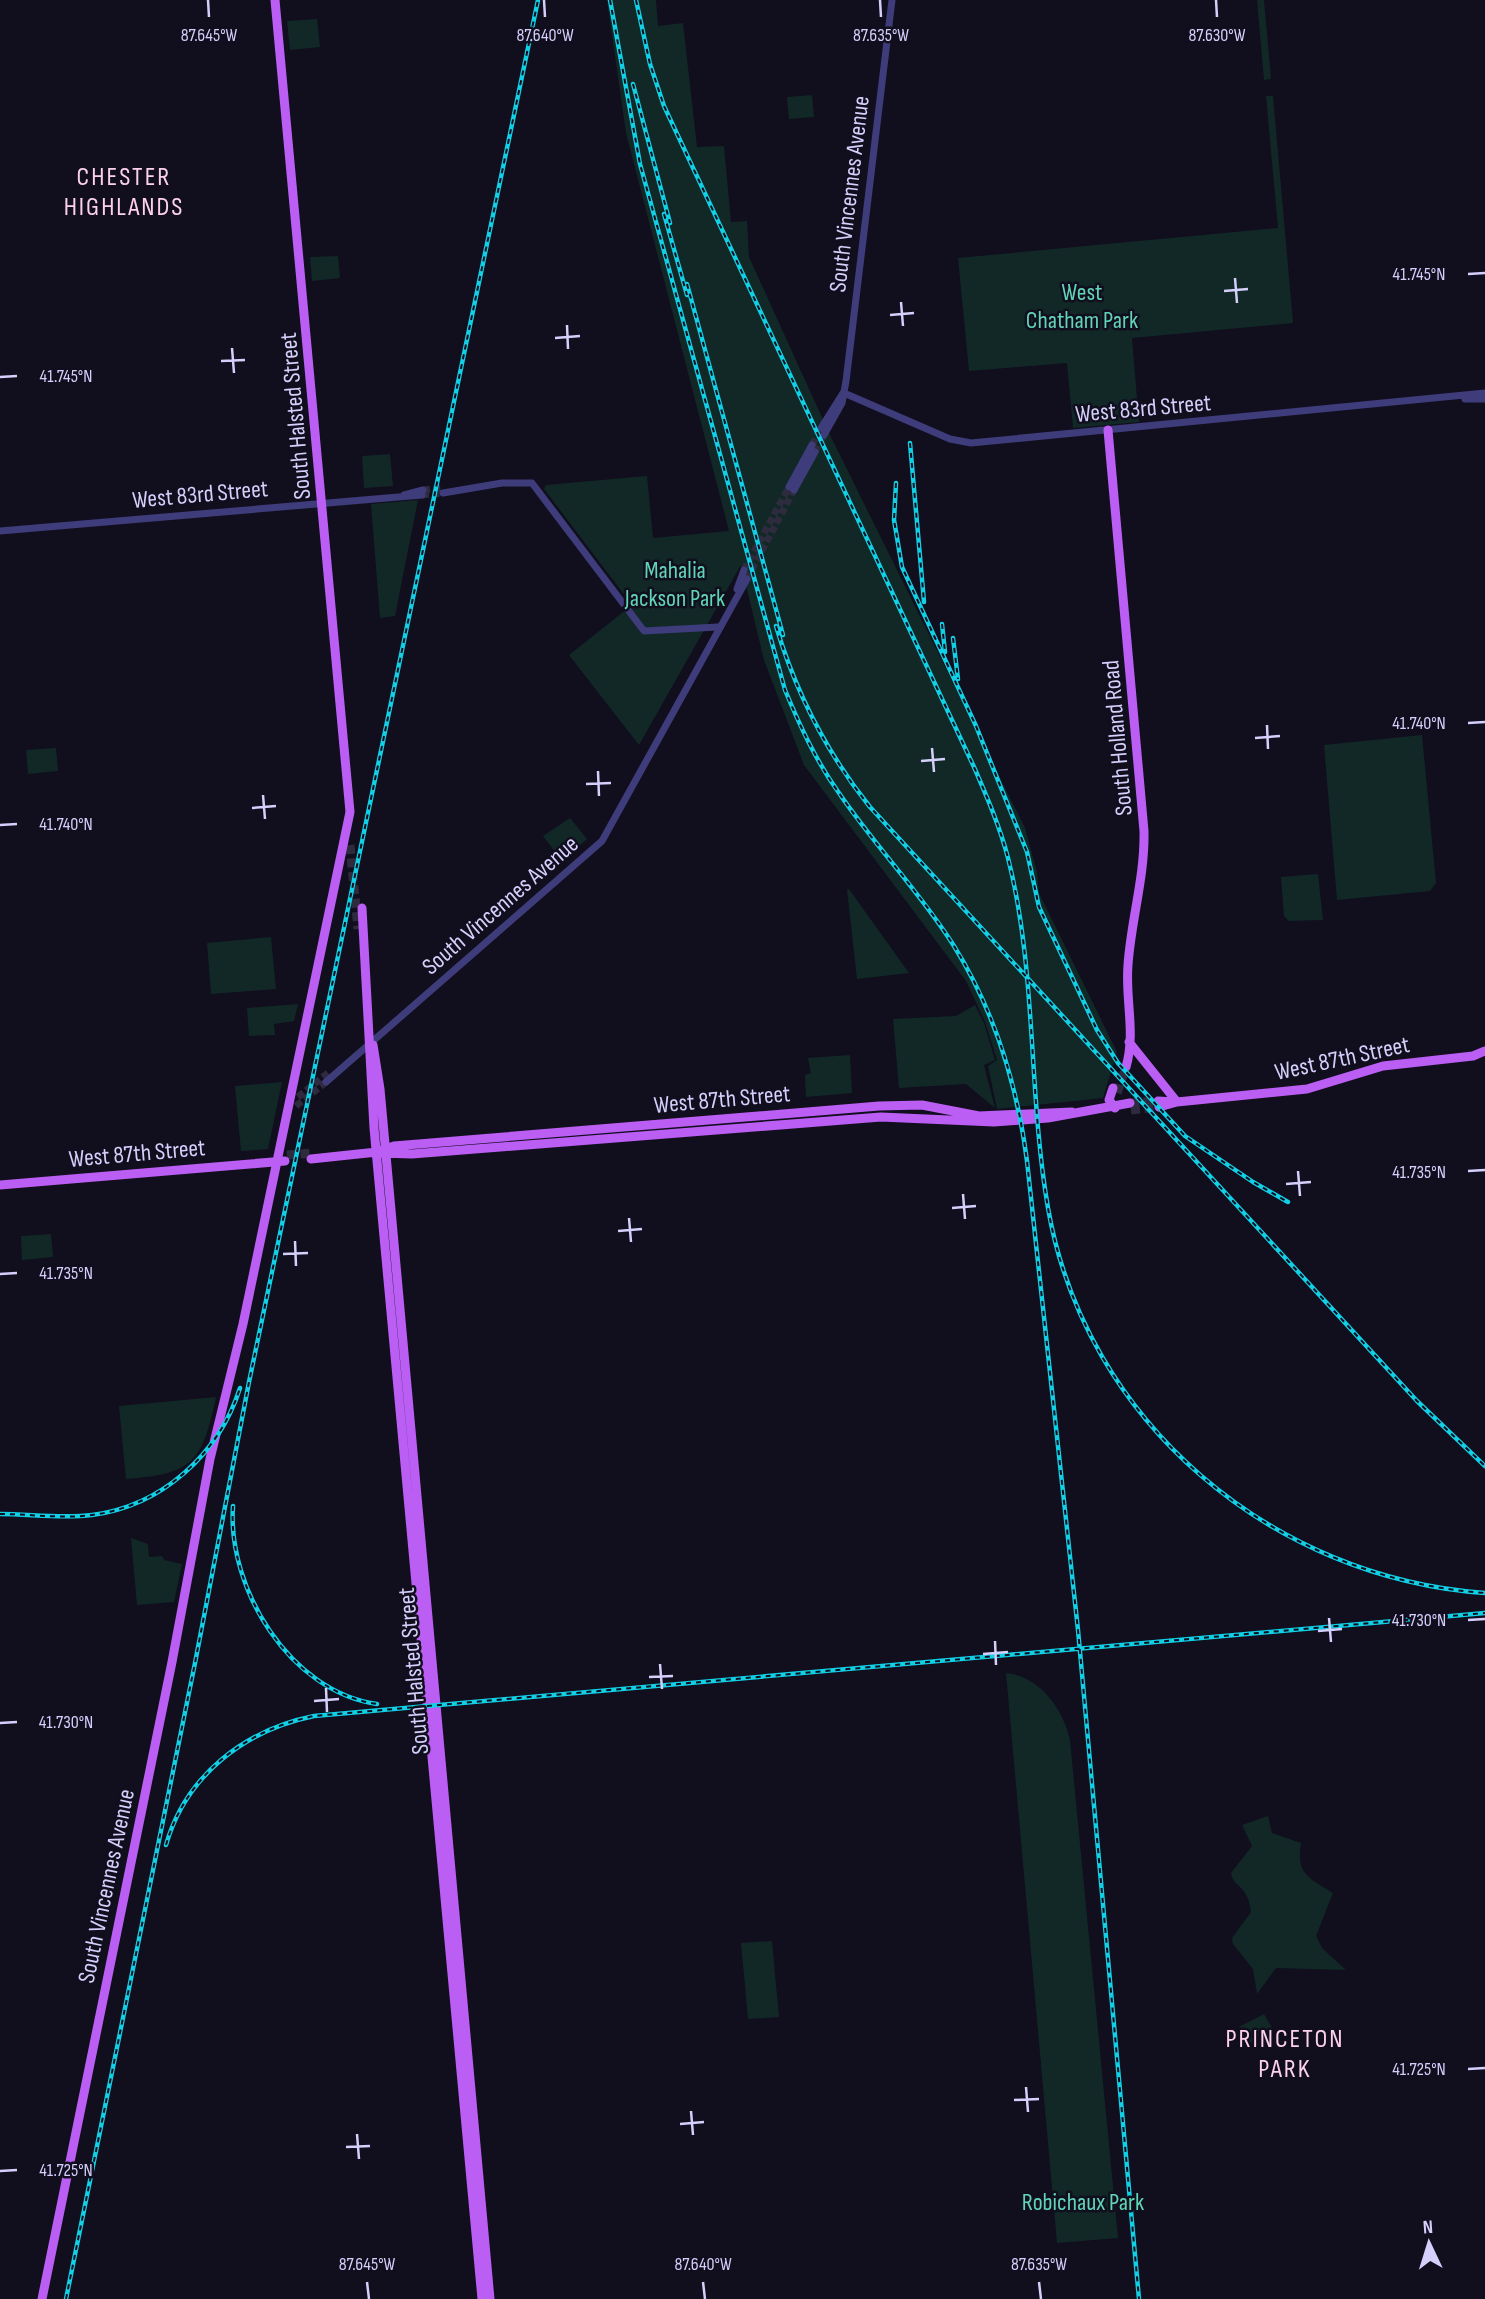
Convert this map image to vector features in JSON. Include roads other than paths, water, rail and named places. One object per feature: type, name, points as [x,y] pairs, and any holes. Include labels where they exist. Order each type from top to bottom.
[{"type":"main road","name":"South Halsted Street","points":[[275,0],[350,812],[349,836],[315,976],[316,986],[311,995]]},
{"type":"main road","name":"South Holland Road","points":[[1108,430],[1144,825],[1143,873],[1128,965],[1129,1042],[1123,1065]]},
{"type":"main road","name":"South Halsted Street","points":[[362,908],[360,933],[371,1040],[377,1064],[382,1152],[482,2299]]},
{"type":"main road","name":"South Vincennes Avenue","points":[[42,2299],[208,1480],[283,1159],[311,995]]},
{"type":"main road","points":[[1129,1042],[1177,1102]]},
{"type":"main road","name":"West 87th Street","points":[[1158,1104],[1307,1090],[1383,1066],[1473,1056],[1485,1051]]},
{"type":"main road","name":"West 87th Street","points":[[1473,1056],[1485,1061]]},
{"type":"main road","points":[[1115,1090],[1115,1108]]},
{"type":"main road","name":"West 87th Street","points":[[311,1156],[382,1152],[417,1143],[904,1104],[979,1116],[1131,1107]]},
{"type":"main road","name":"South Halsted Street","points":[[382,1152],[490,2299]]},
{"type":"main road","name":"West 87th Street","points":[[0,1185],[283,1159]]},
{"type":"street","name":"South Vincennes Avenue","points":[[822,432],[844,393],[892,0]]},
{"type":"street","name":"West 83rd Street","points":[[844,393],[963,442],[1455,398],[1485,393]]},
{"type":"street","name":"West 83rd Street","points":[[1455,398],[1485,399]]},
{"type":"street","points":[[792,489],[814,448]]},
{"type":"street","points":[[444,491],[502,483],[532,483],[644,631],[718,627]]},
{"type":"street","name":"West 83rd Street","points":[[0,531],[422,493]]},
{"type":"street","name":"South Vincennes Avenue","points":[[327,1077],[602,841],[745,574]]},
{"type":"street","points":[[292,1107],[298,1097]]},
{"type":"tunnel","points":[[812,445],[821,428]]},
{"type":"tunnel","points":[[815,452],[824,435]]},
{"type":"tunnel","points":[[744,570],[789,487]]},
{"type":"tunnel","points":[[423,490],[444,488]]},
{"type":"tunnel","points":[[747,579],[794,490]]},
{"type":"tunnel","points":[[422,495],[443,493]]},
{"type":"tunnel","points":[[350,845],[358,929]]},
{"type":"tunnel","points":[[1117,1093],[1126,1067]]},
{"type":"tunnel","points":[[298,1097],[328,1073]]},
{"type":"tunnel","points":[[296,1106],[326,1082]]},
{"type":"tunnel","points":[[1130,1103],[1158,1101]]},
{"type":"tunnel","points":[[1131,1110],[1159,1107]]},
{"type":"tunnel","points":[[287,1155],[312,1153]]},
{"type":"railway","points":[[66,2299],[249,1382],[538,0]]},
{"type":"railway","points":[[610,0],[640,164],[785,690],[809,743],[831,781],[954,946],[992,1023],[1017,1104],[1027,1161],[1078,1630],[1139,2299]]},
{"type":"railway","points":[[636,0],[650,64],[664,106],[974,767],[1001,835],[1017,901],[1024,945],[1037,1121],[1048,1208],[1069,1285],[1102,1356],[1146,1420],[1200,1475],[1263,1521],[1332,1557],[1407,1581],[1485,1593]]},
{"type":"railway","points":[[633,84],[670,223]]},
{"type":"railway","points":[[664,214],[687,295]]},
{"type":"railway","points":[[687,284],[783,635]]},
{"type":"railway","points":[[910,443],[924,602]]},
{"type":"railway","points":[[896,483],[894,520],[902,567],[976,726],[1027,852],[1039,907],[1097,1030],[1118,1063],[1185,1136],[1288,1202]]},
{"type":"railway","points":[[942,624],[945,652]]},
{"type":"railway","points":[[776,626],[793,675],[814,721],[840,765],[870,807],[1417,1401],[1485,1466]]},
{"type":"railway","points":[[953,638],[958,679]]},
{"type":"railway","points":[[0,1514],[92,1515],[118,1510],[142,1501],[184,1473],[202,1455],[218,1434],[240,1388]]},
{"type":"railway","points":[[233,1506],[234,1538],[241,1570],[253,1602],[270,1631],[292,1658],[317,1680],[346,1695],[377,1704]]},
{"type":"railway","points":[[166,1845],[175,1820],[188,1797],[203,1777],[222,1760],[265,1732],[314,1716],[1485,1613]]},
{"type":"district","name":"CHESTER HIGHLANDS","points":[[124,191]]},
{"type":"district","name":"PRINCETON PARK","points":[[1285,2053]]},
{"type":"park label","name":"West Chatham Park","points":[[1082,306]]},
{"type":"park label","name":"Mahalia Jackson Park","points":[[675,584]]},
{"type":"park label","name":"Robichaux Park","points":[[1083,2202]]}]
